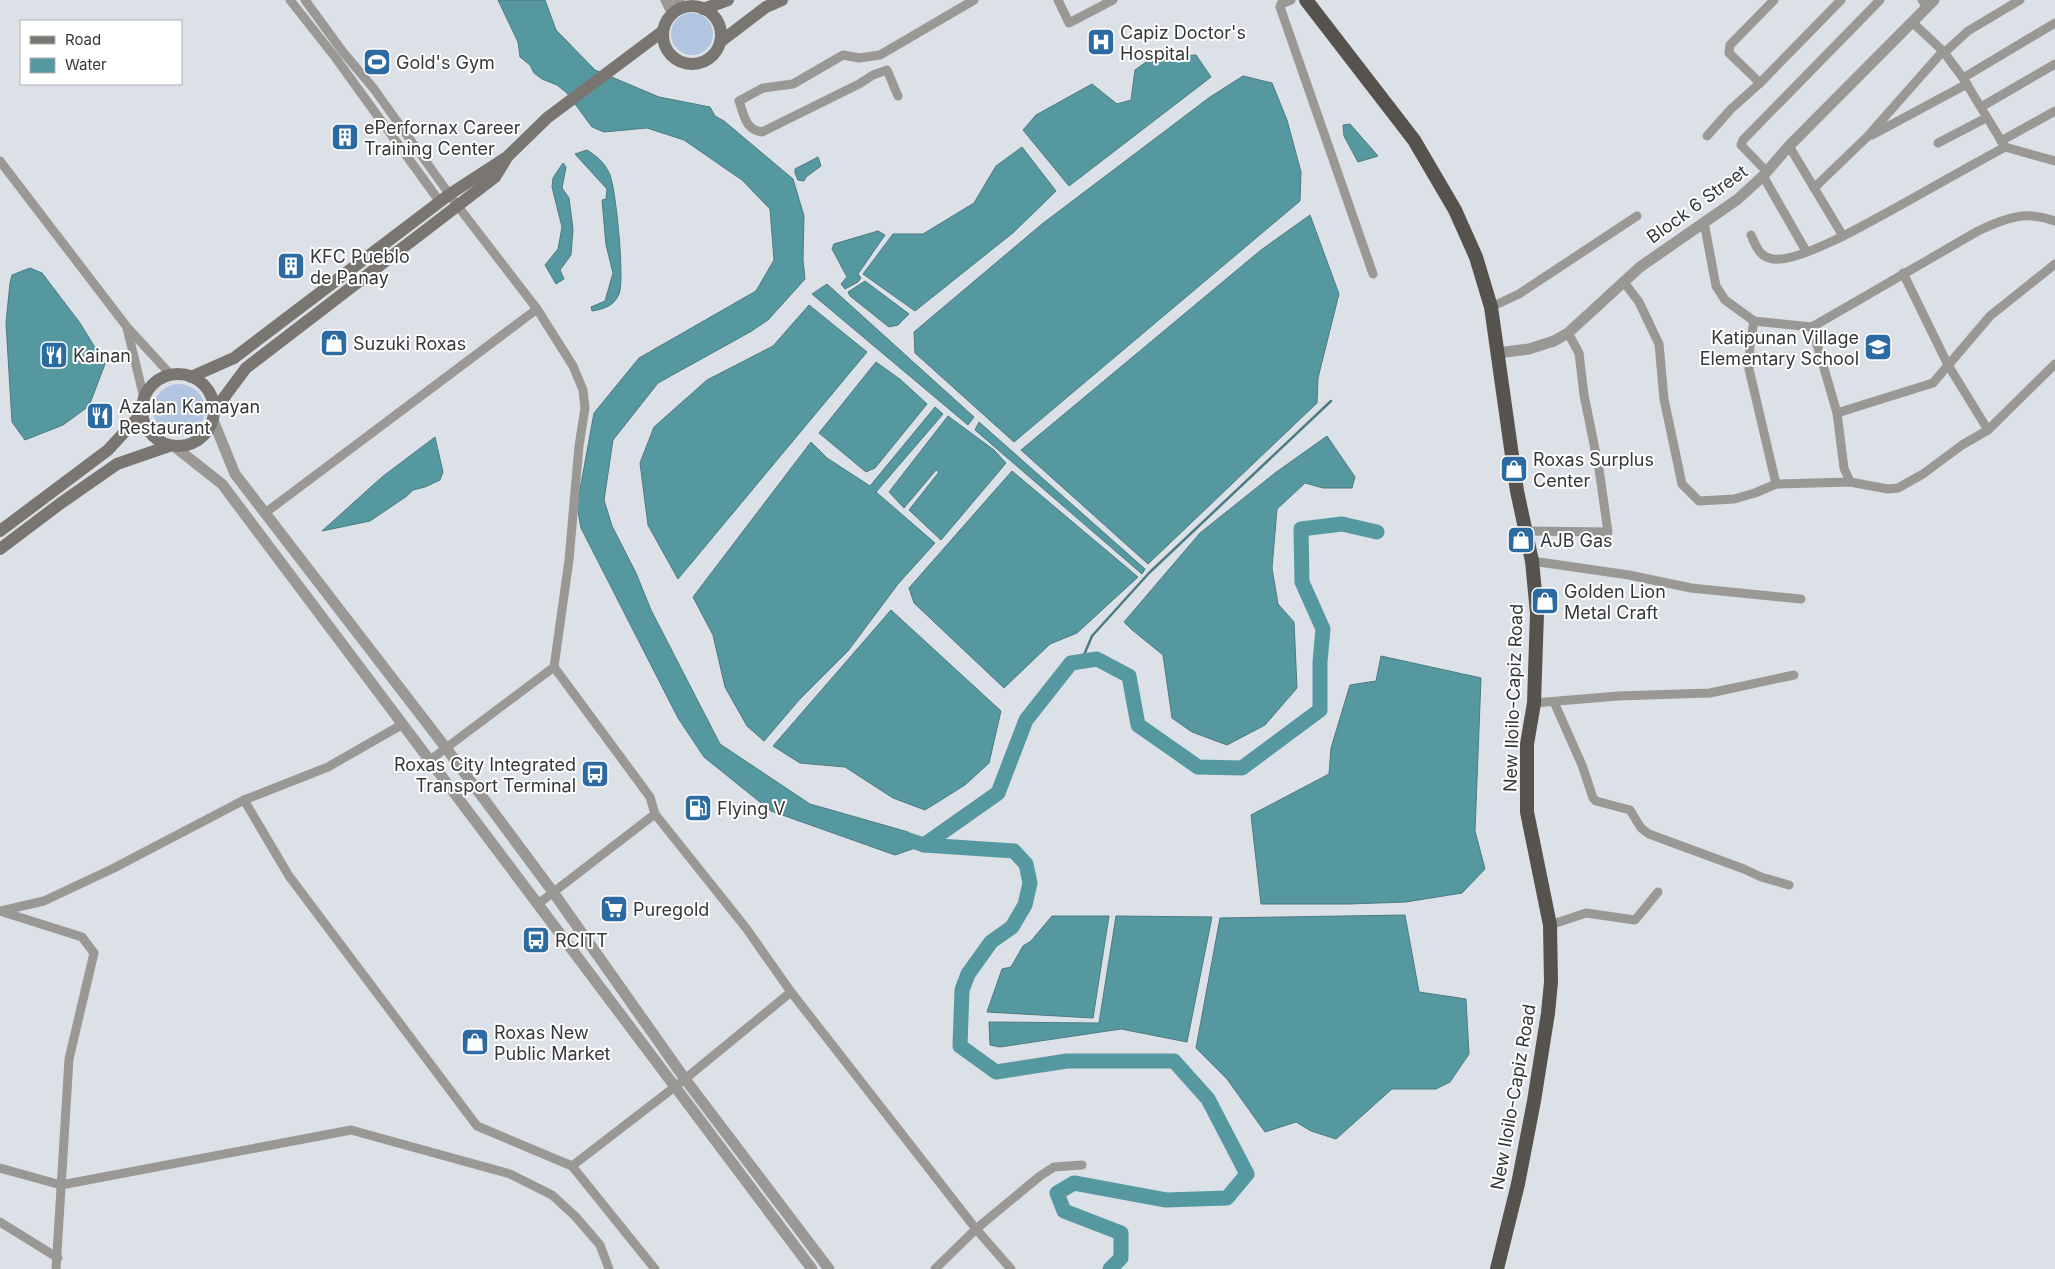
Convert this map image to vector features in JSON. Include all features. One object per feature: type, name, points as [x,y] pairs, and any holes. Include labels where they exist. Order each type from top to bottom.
[{"type":"highway","name":"New Iloilo-Capiz Road","points":[[1306,0],[1414,140],[1456,210],[1476,257],[1491,307],[1518,491],[1532,561],[1537,613],[1534,703],[1527,744],[1527,812],[1550,925],[1551,982],[1548,1013],[1518,1184],[1497,1269]]},
{"type":"main road","points":[[703,9],[728,0]]},
{"type":"main road","points":[[720,42],[766,7],[782,0]]},
{"type":"main road","points":[[689,6],[703,9],[712,14],[718,22],[721,32],[720,42],[713,55],[705,60],[696,63],[686,63],[678,60],[667,50],[664,41],[664,31],[668,20],[678,7],[689,6]]},
{"type":"main road","points":[[191,377],[234,358],[449,201],[495,177],[507,157],[547,118],[664,31]]},
{"type":"main road","points":[[0,550],[61,503],[117,464],[172,446],[188,446],[199,440],[208,431],[214,416],[246,368],[449,201]]},
{"type":"main road","points":[[172,446],[159,441],[150,434],[144,424],[142,413],[144,398],[155,382],[171,375],[191,377],[204,384],[214,404],[214,416]]},
{"type":"main road","points":[[0,531],[108,450],[142,413]]},
{"type":"street","points":[[290,0],[311,28],[374,89],[449,201]]},
{"type":"street","points":[[305,0],[363,96],[537,309],[573,366],[582,390],[585,408],[574,496],[569,560],[554,667],[650,796],[655,814],[746,928],[791,992],[976,1229],[1012,1269]]},
{"type":"street","points":[[666,0],[678,7]]},
{"type":"street","points":[[887,70],[762,132],[754,131],[748,126],[739,101],[763,88],[793,84],[843,55],[859,58],[880,55],[974,0]]},
{"type":"street","points":[[1058,0],[1069,23],[1113,0]]},
{"type":"street","points":[[1291,0],[1281,4],[1280,7],[1373,274]]},
{"type":"street","points":[[1760,83],[1730,53],[1730,45],[1774,0]]},
{"type":"street","points":[[1707,136],[1731,109],[1760,83],[1841,0]]},
{"type":"street","points":[[1806,251],[1765,174],[1741,145],[1742,140],[1880,0]]},
{"type":"street","points":[[1814,188],[1867,137],[1944,52],[1968,31],[2020,0]]},
{"type":"street","name":"Block 6 Street","points":[[1497,353],[1529,349],[1554,341],[1568,333],[1640,267],[1738,199],[1765,174],[1789,146],[1912,22],[1927,2]]},
{"type":"street","points":[[311,28],[319,21]]},
{"type":"street","points":[[1912,22],[1944,52],[1965,81],[2003,144],[2055,161]]},
{"type":"street","points":[[1867,137],[1965,81],[2055,23]]},
{"type":"street","points":[[880,55],[898,96]]},
{"type":"street","points":[[1981,107],[2055,64]]},
{"type":"street","points":[[363,96],[374,89]]},
{"type":"street","points":[[1751,236],[1758,252],[1765,257],[1774,259],[1793,256],[1843,236],[2003,144],[2055,111]]},
{"type":"street","points":[[1938,143],[1986,118]]},
{"type":"street","points":[[1789,146],[1843,236]]},
{"type":"street","points":[[0,161],[127,327],[171,375]]},
{"type":"street","points":[[1491,307],[1519,294],[1637,216]]},
{"type":"street","points":[[1704,222],[1716,286],[1726,300],[1754,321],[1812,327],[1978,231],[2007,218],[2031,216],[2055,221]]},
{"type":"street","points":[[1837,413],[1932,383],[1990,316],[2055,264]]},
{"type":"street","points":[[1903,273],[1948,364],[1988,430]]},
{"type":"street","points":[[1623,281],[1639,302],[1659,344],[1664,399],[1682,484],[1699,501],[1734,498],[1755,493],[1776,484],[1850,482],[1888,489],[1898,488],[1923,474],[1962,445],[1988,430],[2055,364]]},
{"type":"street","points":[[265,513],[537,309]]},
{"type":"street","points":[[1754,321],[1750,345],[1750,369],[1776,484]]},
{"type":"street","points":[[127,327],[144,398]]},
{"type":"street","points":[[1812,327],[1837,413],[1844,468],[1850,482]]},
{"type":"street","points":[[1526,531],[1608,532],[1599,469],[1584,395],[1579,353],[1568,333]]},
{"type":"street","points":[[214,416],[236,474],[446,748],[553,892],[686,1079],[829,1269]]},
{"type":"street","points":[[172,446],[222,484],[812,1269]]},
{"type":"street","points":[[1532,561],[1629,575],[1691,588],[1801,599]]},
{"type":"street","points":[[430,760],[554,667]]},
{"type":"street","points":[[1534,703],[1618,696],[1710,693],[1794,675]]},
{"type":"street","points":[[1554,702],[1582,765],[1593,798],[1596,801],[1630,810],[1641,828],[1649,834],[1761,877],[1789,885]]},
{"type":"street","points":[[1,911],[52,897],[114,868],[244,800],[328,768],[403,724]]},
{"type":"street","points":[[244,800],[289,876],[477,1126],[572,1166],[655,1269]]},
{"type":"street","points":[[538,904],[655,814]]},
{"type":"street","points":[[1550,925],[1586,913],[1635,920],[1658,892]]},
{"type":"street","points":[[1,911],[82,937],[94,953],[68,1059],[56,1269]]},
{"type":"street","points":[[572,1166],[686,1079],[791,992]]},
{"type":"street","points":[[0,1168],[61,1185],[351,1130],[510,1174],[552,1195],[575,1216],[600,1245],[609,1269]]},
{"type":"street","points":[[935,1269],[976,1229],[1040,1176],[1054,1167],[1082,1165]]},
{"type":"street","points":[[2,1227],[58,1258]]},
{"type":"shaded area","points":[[692,13],[707,19],[713,34],[707,49],[692,55],[677,49],[671,34],[677,19]]},
{"type":"shaded area","points":[[179,384],[189,386],[197,392],[203,400],[205,410],[203,420],[197,428],[189,434],[179,436],[169,434],[161,428],[155,420],[153,410],[155,400],[161,392],[169,386]]},
{"type":"water","points":[[498,0],[545,0],[556,30],[595,70],[659,97],[710,107],[715,116],[724,121],[793,179],[804,216],[803,260],[805,279],[768,320],[658,383],[613,440],[604,500],[612,526],[636,573],[651,610],[720,744],[810,804],[908,832],[924,845],[895,855],[771,811],[704,757],[678,718],[581,528],[577,506],[594,413],[639,358],[756,291],[774,260],[770,209],[742,180],[684,140],[647,128],[604,132],[592,127],[567,93],[557,85],[542,79],[534,73],[530,65],[520,57],[518,42]]},
{"type":"water","points":[[1196,55],[1211,77],[1069,186],[1023,130],[1036,115],[1092,84],[1117,104],[1131,100],[1135,70],[1153,57]]},
{"type":"water","points":[[1243,76],[1272,83],[1287,120],[1301,172],[1300,201],[1014,442],[915,353],[914,332],[1042,224],[1210,97]]},
{"type":"water","points":[[1350,124],[1378,156],[1358,162],[1344,136],[1343,125]]},
{"type":"water","points":[[1022,147],[1056,191],[1014,232],[915,311],[863,274],[893,234],[923,234],[974,203],[996,166]]},
{"type":"water","points":[[587,150],[601,161],[610,175],[617,216],[621,272],[621,286],[617,298],[608,306],[592,311],[591,307],[605,301],[613,273],[606,245],[602,200],[606,199],[607,189],[575,154]]},
{"type":"water","points":[[818,157],[821,166],[806,177],[804,181],[798,180],[795,169]]},
{"type":"water","points":[[563,163],[566,167],[562,188],[569,198],[573,229],[571,255],[560,270],[564,279],[556,284],[545,265],[558,249],[562,227],[552,187],[553,178]]},
{"type":"water","points":[[1310,215],[1339,294],[1318,378],[1317,403],[1148,564],[1021,450],[1261,250]]},
{"type":"water","points":[[878,231],[885,235],[858,274],[861,278],[858,282],[845,289],[841,284],[847,277],[832,249],[834,244]]},
{"type":"water","points":[[30,268],[42,273],[80,323],[105,364],[89,406],[63,425],[25,440],[12,422],[6,323],[12,275]]},
{"type":"water","points":[[865,281],[909,314],[898,325],[889,327],[850,296],[848,292]]},
{"type":"water","points":[[827,284],[974,417],[968,425],[812,294]]},
{"type":"water","points":[[809,305],[867,352],[678,579],[648,525],[640,463],[654,427],[707,380],[773,346]]},
{"type":"water","points":[[876,362],[901,380],[927,404],[875,468],[866,472],[819,433]]},
{"type":"water","points":[[935,407],[943,414],[876,492],[935,543],[898,584],[848,651],[799,700],[764,741],[747,726],[725,687],[713,635],[693,597],[811,442],[827,458],[870,486]]},
{"type":"water","points":[[948,416],[994,450],[1006,463],[941,540],[909,510],[939,472],[936,470],[904,508],[889,492]]},
{"type":"water","points":[[979,422],[1145,569],[1142,574],[975,430]]},
{"type":"water","points":[[1327,436],[1355,477],[1352,488],[1323,488],[1305,483],[1277,509],[1272,568],[1278,604],[1294,622],[1297,688],[1265,725],[1227,745],[1192,732],[1172,718],[1163,655],[1124,622],[1200,533],[1275,473]]},
{"type":"water","points":[[435,437],[443,472],[440,480],[413,490],[370,521],[322,531],[382,477]]},
{"type":"water","points":[[1012,471],[1138,577],[1077,633],[1050,644],[1004,688],[914,603],[909,588]]},
{"type":"water","points":[[891,610],[1001,711],[989,763],[965,785],[925,810],[893,798],[845,767],[800,763],[773,746]]},
{"type":"water","points":[[1381,656],[1481,678],[1475,831],[1485,869],[1462,893],[1406,902],[1261,904],[1251,815],[1329,774],[1331,748],[1350,685],[1376,681]]},
{"type":"water","points":[[1405,915],[1419,992],[1466,999],[1469,1054],[1450,1082],[1436,1089],[1392,1089],[1336,1139],[1311,1131],[1296,1122],[1265,1132],[1227,1079],[1196,1048],[1220,918]]},
{"type":"water","points":[[1052,916],[1109,916],[1093,1018],[987,1012],[1002,969],[1011,967],[1023,946],[1031,941]]},
{"type":"water","points":[[1116,916],[1212,917],[1187,1042],[1121,1029],[1000,1047],[990,1045],[989,1022],[1099,1023]]},
{"type":"waterway","points":[[1081,662],[1092,636],[1149,573],[1331,401]]},
{"type":"waterway","points":[[924,845],[998,793],[1026,720],[1071,663],[1097,659],[1129,676],[1138,725],[1198,767],[1242,768],[1320,710],[1320,662],[1323,629],[1302,582],[1301,529],[1342,524],[1377,532]]},
{"type":"waterway","points":[[906,839],[924,845],[1014,851],[1026,864],[1030,883],[1025,905],[1012,927],[991,942],[968,974],[962,990],[960,1046],[996,1072],[1067,1061],[1174,1061],[1208,1099],[1247,1174],[1227,1198],[1166,1200],[1074,1183],[1057,1193],[1064,1211],[1121,1233],[1121,1258],[1110,1269]]},
{"type":"place","name":"Capiz Doctor's Hospital","points":[[1101,42]]},
{"type":"place","name":"Gold's Gym","points":[[377,62]]},
{"type":"place","name":"ePerfornax Career Training Center","points":[[345,137]]},
{"type":"place","name":"KFC Pueblo de Panay","points":[[291,266]]},
{"type":"place","name":"Suzuki Roxas","points":[[334,343]]},
{"type":"place","name":"Katipunan Village Elementary School","points":[[1878,347]]},
{"type":"place","name":"Kainan","points":[[54,355]]},
{"type":"place","name":"Azalan Kamayan Restaurant","points":[[100,416]]},
{"type":"place","name":"Roxas Surplus Center","points":[[1514,469]]},
{"type":"place","name":"AJB Gas","points":[[1521,540]]},
{"type":"place","name":"Golden Lion Metal Craft","points":[[1545,601]]},
{"type":"place","name":"Roxas City Integrated Transport Terminal","points":[[595,774]]},
{"type":"place","name":"Flying V","points":[[698,808]]},
{"type":"place","name":"Puregold","points":[[614,909]]},
{"type":"place","name":"RCITT","points":[[536,940]]},
{"type":"place","name":"Roxas New Public Market","points":[[475,1042]]}]
